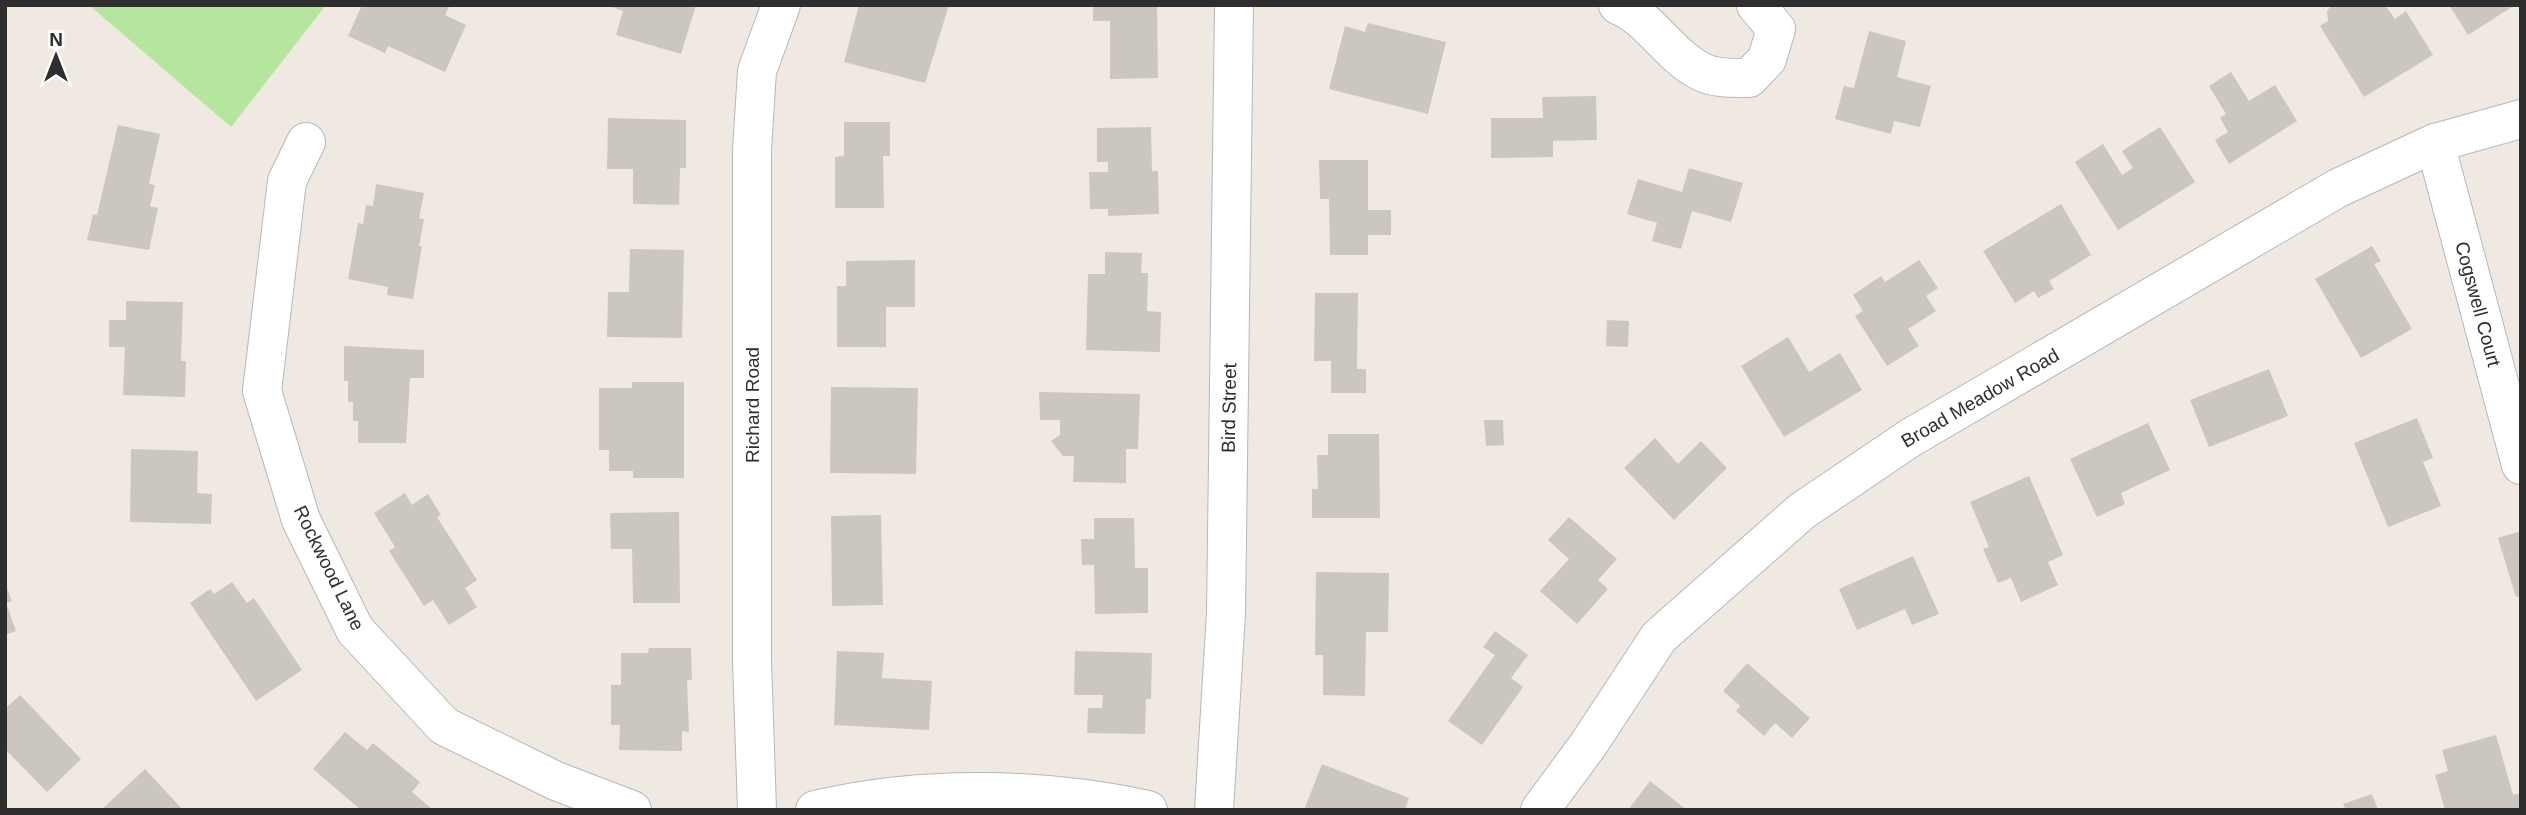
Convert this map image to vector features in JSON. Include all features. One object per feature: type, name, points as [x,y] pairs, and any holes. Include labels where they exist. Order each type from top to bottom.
[{"type":"street","name":"Richard Road","points":[[757,810],[752,661],[752,149],[757,71],[780,5]]},
{"type":"street","name":"Bird Street","points":[[1213,810],[1226,613],[1234,5]]},
{"type":"street","points":[[1634,7],[1699,71],[1721,78],[1749,78],[1767,59],[1776,29],[1756,5]]},
{"type":"street","name":"Broad Meadow Road","points":[[1540,810],[1588,745],[1659,637],[1802,510],[1910,438],[2338,188],[2435,143],[2521,119]]},
{"type":"street","name":"Rockwood Lane","points":[[306,142],[287,181],[262,391],[301,520],[355,630],[444,726],[556,781],[632,810]]},
{"type":"street","name":"Cogswell Court","points":[[2435,143],[2521,465]]},
{"type":"street","points":[[815,810],[860,799],[944,793],[1025,793],[1148,810]]},
{"type":"green space","points":[[89,5],[326,5],[231,127]]},
{"type":"building","points":[[362,5],[450,5],[445,15],[466,25],[445,72],[388,46],[385,53],[348,36]]},
{"type":"building","points":[[696,5],[681,54],[616,35],[623,11],[609,6]]},
{"type":"building","points":[[859,5],[949,5],[925,83],[844,62]]},
{"type":"building","points":[[1093,5],[1157,5],[1158,78],[1110,79],[1110,21],[1093,21]]},
{"type":"building","points":[[2332,5],[2385,5],[2395,19],[2406,11],[2433,55],[2364,97],[2320,26],[2328,21],[2327,11]]},
{"type":"building","points":[[2449,5],[2515,5],[2468,35]]},
{"type":"building","points":[[1368,23],[1446,42],[1428,114],[1329,89],[1345,26],[1365,32]]},
{"type":"building","points":[[1869,31],[1906,41],[1897,77],[1931,86],[1920,127],[1894,121],[1891,134],[1835,119],[1844,86],[1854,88]]},
{"type":"building","points":[[2231,72],[2249,101],[2275,85],[2297,121],[2229,164],[2215,140],[2228,132],[2220,118],[2226,114],[2209,86]]},
{"type":"building","points":[[1596,96],[1597,140],[1553,141],[1553,157],[1491,158],[1491,118],[1543,118],[1542,97]]},
{"type":"building","points":[[608,118],[686,120],[686,168],[680,168],[679,205],[633,204],[633,169],[607,169]]},
{"type":"building","points":[[844,122],[890,122],[890,156],[883,156],[884,208],[835,208],[835,157],[844,156]]},
{"type":"building","points":[[118,125],[160,134],[149,184],[155,185],[150,206],[158,208],[149,250],[87,240],[93,214],[97,215]]},
{"type":"building","points":[[1151,127],[1152,171],[1158,171],[1159,214],[1108,216],[1108,209],[1090,209],[1089,172],[1108,172],[1108,162],[1097,162],[1097,128]]},
{"type":"building","points":[[2160,127],[2195,182],[2118,230],[2075,162],[2103,144],[2122,175],[2133,168],[2122,151]]},
{"type":"building","points":[[1319,160],[1368,160],[1368,210],[1391,210],[1391,235],[1368,235],[1368,255],[1330,255],[1329,199],[1320,199]]},
{"type":"building","points":[[1689,168],[1743,183],[1731,222],[1692,211],[1681,249],[1652,241],[1657,223],[1627,214],[1638,179],[1682,192]]},
{"type":"building","points":[[376,184],[424,193],[419,218],[424,219],[419,246],[422,246],[413,299],[387,295],[388,287],[348,279],[358,223],[363,224],[366,205],[373,206]]},
{"type":"building","points":[[2061,204],[2091,255],[2049,281],[2054,289],[2038,298],[2034,291],[2015,303],[1983,251]]},
{"type":"building","points":[[2372,246],[2381,261],[2374,264],[2412,329],[2361,358],[2315,279]]},
{"type":"building","points":[[630,249],[684,250],[682,338],[607,337],[608,292],[629,292]]},
{"type":"building","points":[[1105,252],[1142,253],[1141,273],[1148,273],[1147,311],[1161,312],[1160,352],[1086,350],[1088,274],[1105,274]]},
{"type":"building","points":[[915,260],[915,307],[886,307],[886,347],[837,347],[837,286],[846,286],[846,261]]},
{"type":"building","points":[[1919,260],[1938,288],[1926,296],[1936,311],[1908,329],[1919,346],[1887,366],[1855,316],[1863,311],[1853,295],[1881,276],[1885,282]]},
{"type":"building","points":[[1315,293],[1358,293],[1357,369],[1366,369],[1366,393],[1331,393],[1331,361],[1314,361]]},
{"type":"building","points":[[126,301],[183,302],[181,361],[186,361],[185,397],[123,395],[125,347],[109,347],[109,320],[126,320]]},
{"type":"building","points":[[1607,320],[1629,321],[1628,347],[1606,346]]},
{"type":"building","points":[[1788,337],[1809,372],[1840,353],[1862,390],[1784,437],[1741,366]]},
{"type":"building","points":[[344,346],[424,350],[424,378],[410,378],[406,443],[358,443],[358,421],[353,421],[353,402],[348,402],[348,381],[344,381]]},
{"type":"building","points":[[2269,369],[2288,416],[2209,447],[2190,400]]},
{"type":"building","points":[[632,382],[684,382],[684,478],[633,478],[633,471],[609,471],[609,450],[599,450],[599,388],[632,388]]},
{"type":"building","points":[[831,387],[918,388],[916,474],[830,473]]},
{"type":"building","points":[[1039,392],[1140,394],[1138,449],[1126,449],[1126,483],[1073,482],[1074,456],[1063,456],[1051,441],[1060,435],[1060,420],[1040,420]]},
{"type":"building","points":[[2417,418],[2433,458],[2423,462],[2441,506],[2388,527],[2354,443]]},
{"type":"building","points":[[1484,420],[1503,420],[1504,445],[1486,446]]},
{"type":"building","points":[[2148,423],[2170,470],[2121,493],[2125,504],[2097,517],[2070,459]]},
{"type":"building","points":[[1328,434],[1379,434],[1380,518],[1312,518],[1312,489],[1318,489],[1317,455],[1328,455]]},
{"type":"building","points":[[1655,438],[1678,464],[1701,441],[1727,468],[1674,520],[1624,468]]},
{"type":"building","points":[[131,449],[198,451],[197,493],[212,494],[211,524],[130,522]]},
{"type":"building","points":[[2029,476],[2063,555],[2048,562],[2058,585],[2021,602],[2011,578],[1998,583],[1983,549],[1989,547],[1970,502]]},
{"type":"building","points":[[405,493],[412,505],[428,494],[441,515],[437,517],[477,580],[465,588],[477,607],[449,625],[433,600],[424,606],[389,551],[395,547],[374,513]]},
{"type":"building","points":[[679,512],[680,603],[633,603],[632,549],[611,549],[610,513]]},
{"type":"building","points":[[881,515],[883,605],[832,606],[831,516]]},
{"type":"building","points":[[1569,517],[1617,559],[1598,580],[1608,589],[1577,624],[1540,591],[1569,559],[1548,540]]},
{"type":"building","points":[[1094,518],[1134,518],[1135,568],[1148,568],[1148,613],[1095,614],[1094,565],[1082,565],[1081,539],[1094,539]]},
{"type":"building","points":[[2521,531],[2521,596],[2516,597],[2498,538]]},
{"type":"building","points":[[1913,556],[1939,614],[1912,625],[1905,609],[1857,630],[1839,589]]},
{"type":"building","points":[[1316,572],[1389,573],[1388,632],[1366,632],[1365,696],[1323,695],[1323,655],[1315,655]]},
{"type":"building","points":[[232,582],[247,603],[254,598],[302,670],[256,701],[190,603],[210,589],[214,594]]},
{"type":"building","points":[[5,583],[12,601],[6,603],[16,631],[5,635]]},
{"type":"building","points":[[1495,631],[1528,655],[1511,678],[1523,687],[1482,745],[1448,721],[1495,655],[1483,647]]},
{"type":"building","points":[[649,648],[691,648],[692,680],[687,680],[689,732],[682,731],[682,751],[619,750],[620,725],[611,725],[611,685],[621,685],[621,653],[648,653]]},
{"type":"building","points":[[837,651],[884,653],[882,678],[932,681],[929,730],[834,725]]},
{"type":"building","points":[[1075,651],[1152,653],[1151,699],[1146,699],[1145,734],[1087,733],[1088,708],[1102,708],[1103,695],[1074,695]]},
{"type":"building","points":[[1747,663],[1810,718],[1792,738],[1775,723],[1764,736],[1736,711],[1740,706],[1723,691]]},
{"type":"building","points":[[20,695],[81,759],[47,792],[5,749],[5,709]]},
{"type":"building","points":[[345,732],[367,750],[373,743],[420,782],[412,792],[433,810],[361,810],[313,769]]},
{"type":"building","points":[[2496,735],[2513,795],[2521,793],[2521,810],[2445,810],[2435,775],[2448,771],[2442,750]]},
{"type":"building","points":[[1322,764],[1409,798],[1405,810],[1304,810]]},
{"type":"building","points":[[145,769],[183,810],[101,810]]},
{"type":"building","points":[[1650,781],[1687,810],[1628,810]]},
{"type":"building","points":[[2372,794],[2378,810],[2346,810],[2343,804]]}]
